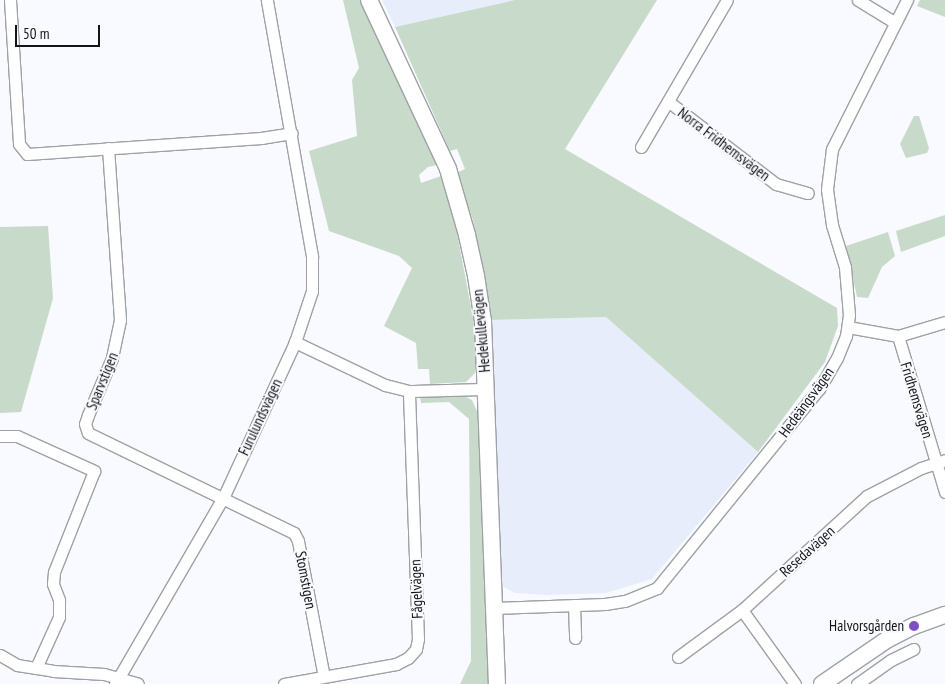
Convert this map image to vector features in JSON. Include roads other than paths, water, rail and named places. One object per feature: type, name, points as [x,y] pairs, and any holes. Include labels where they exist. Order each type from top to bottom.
[{"type":"street","points":[[10,0],[19,144],[27,154],[261,138],[292,133]]},
{"type":"street","name":"Furulundsvägen","points":[[117,680],[223,498],[295,342],[306,316],[312,291],[312,256],[292,133],[267,0]]},
{"type":"street","name":"Hedekullevägen","points":[[369,0],[435,138],[458,200],[468,235],[483,321],[497,684]]},
{"type":"street","name":"Norra Fridhemsvägen","points":[[641,147],[727,0]]},
{"type":"street","points":[[858,0],[894,22]]},
{"type":"street","name":"Hedeängsvägen","points":[[494,608],[625,601],[657,588],[819,390],[838,358],[848,327],[845,267],[832,225],[827,189],[832,149],[894,22],[907,0]]},
{"type":"street","name":"Norra Fridhemsvägen","points":[[669,102],[776,184],[808,193]]},
{"type":"street","name":"Sparvstigen","points":[[108,148],[120,320],[112,358],[85,424],[88,433],[223,498]]},
{"type":"street","points":[[848,327],[898,336],[945,322]]},
{"type":"street","name":"Fridhemsvägen","points":[[898,336],[941,461],[945,492]]},
{"type":"street","points":[[295,342],[385,385],[409,391],[486,389]]},
{"type":"street","name":"Fågelvägen","points":[[284,684],[396,664],[408,658],[416,649],[418,639],[409,391]]},
{"type":"street","points":[[0,436],[17,436],[94,471],[54,572],[53,584],[59,600],[59,617],[36,668]]},
{"type":"street","name":"Resedavägen","points":[[678,657],[742,610],[868,496],[941,461]]},
{"type":"street","name":"Stomstigen","points":[[223,498],[294,532],[298,541],[324,677]]},
{"type":"street","points":[[574,605],[575,638]]},
{"type":"street","points":[[742,610],[795,684]]},
{"type":"street","points":[[822,684],[888,639],[914,626],[945,615]]},
{"type":"street","points":[[856,684],[891,660],[914,649]]},
{"type":"street","points":[[0,655],[17,664],[36,668],[138,684]]},
{"type":"place","name":"Halvorsgården","points":[[914,626]]}]
